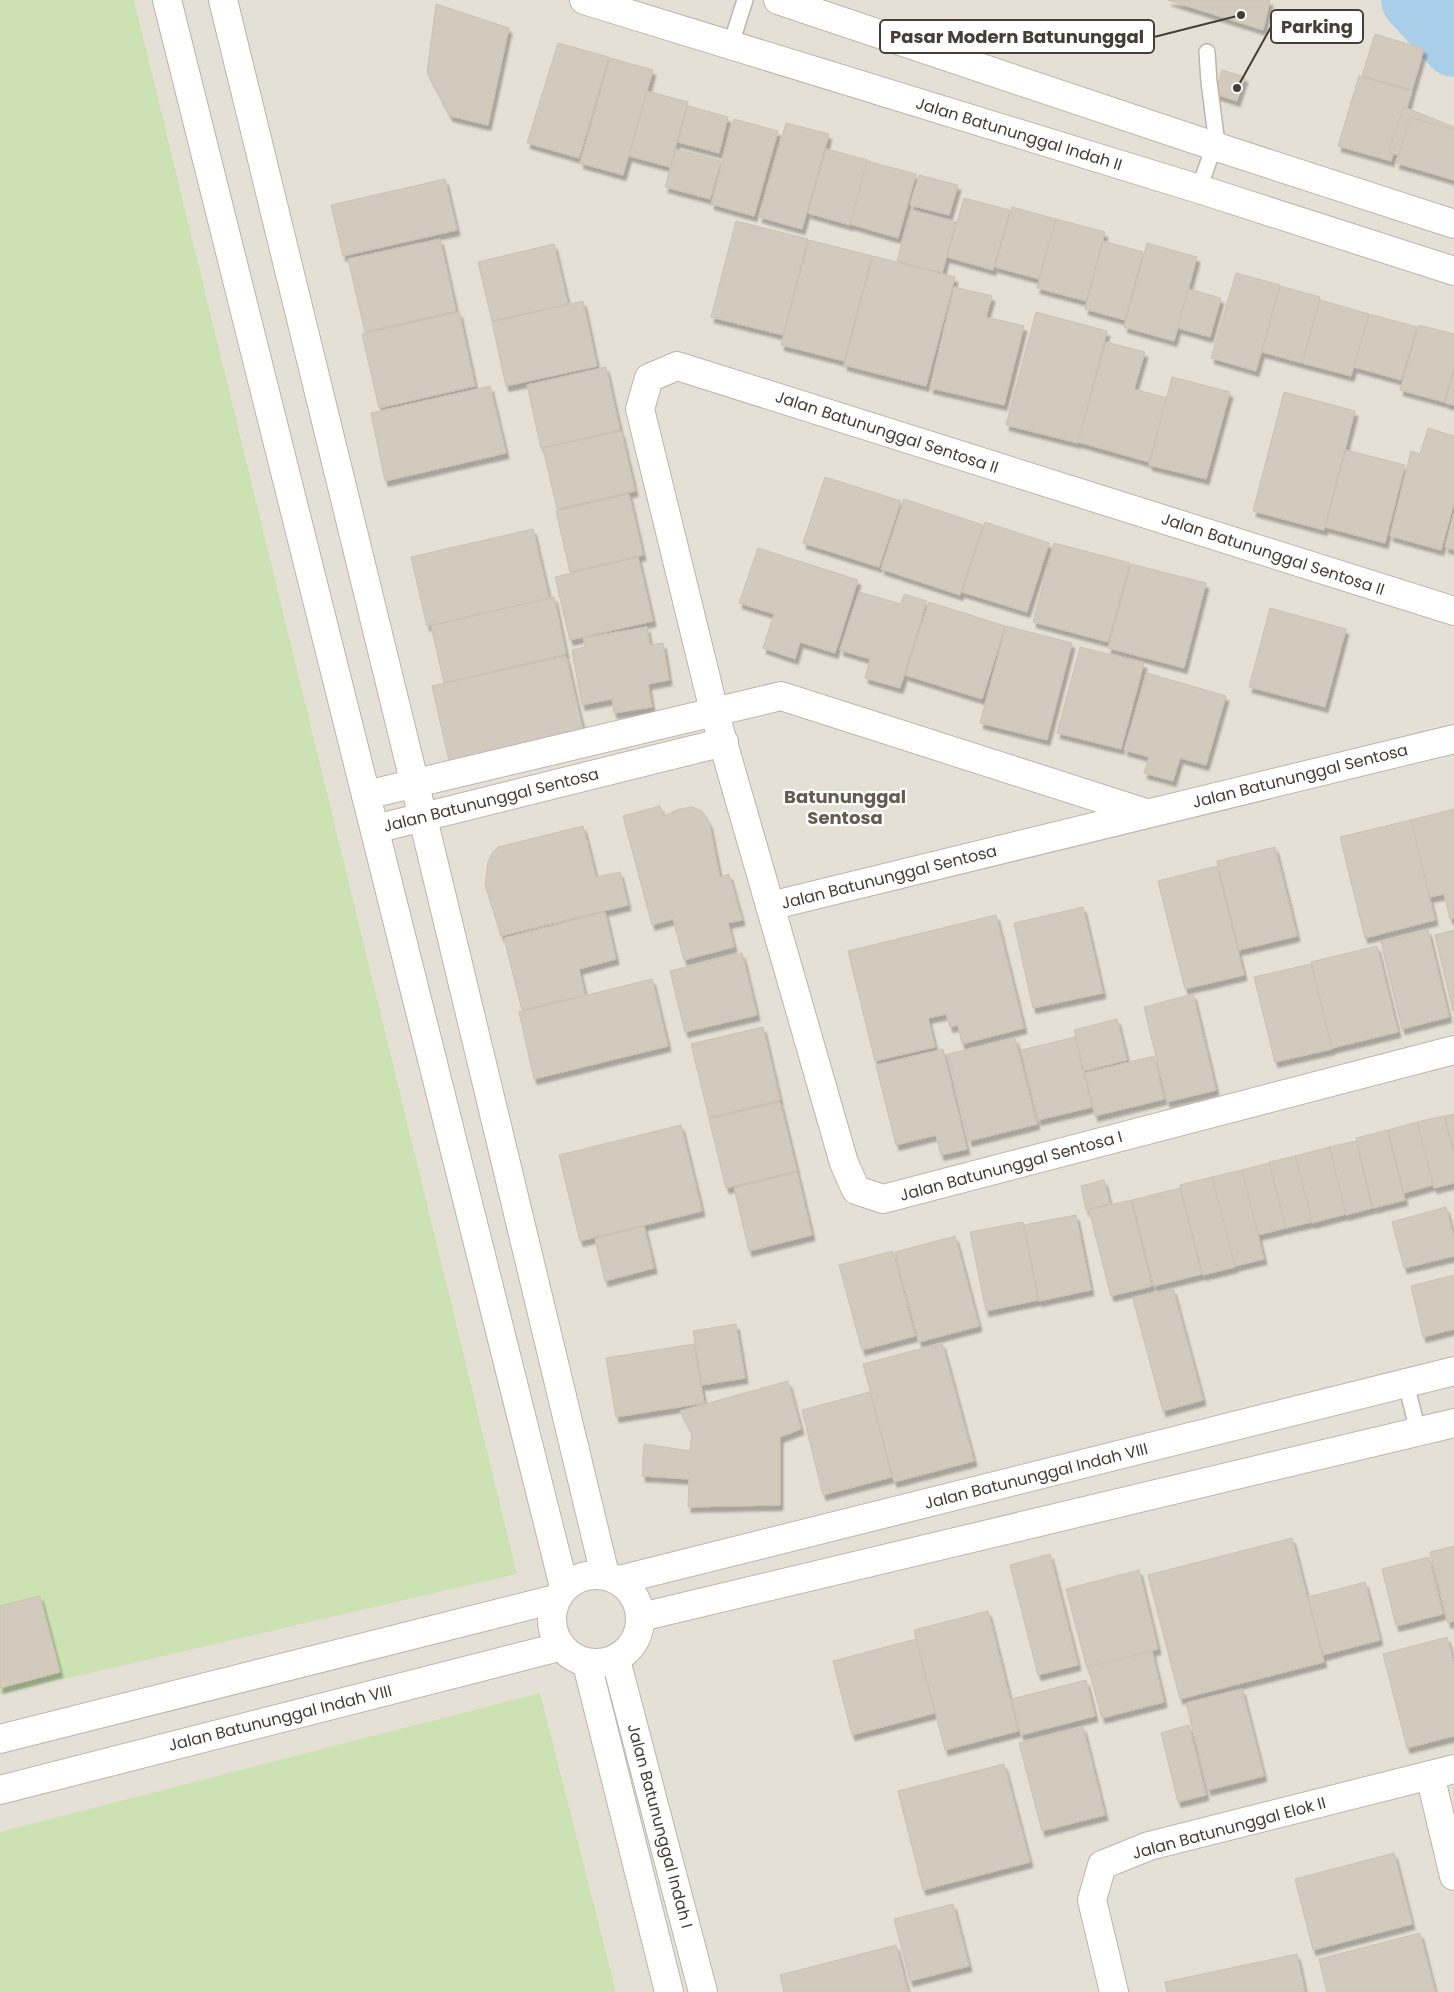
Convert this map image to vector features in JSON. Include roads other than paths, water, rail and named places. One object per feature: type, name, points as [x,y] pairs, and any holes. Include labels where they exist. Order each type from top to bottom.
[{"type":"street","points":[[0,1739],[559,1593],[583,1576],[612,1578],[634,1596],[641,1617],[635,1642],[616,1660],[587,1664],[572,1658],[559,1647],[551,1624],[559,1593],[375,829],[167,0]]},
{"type":"street","points":[[223,0],[422,818],[612,1578]]},
{"type":"street","name":"Jalan Batununggal Indah II","points":[[584,0],[1199,189],[1454,271]]},
{"type":"street","points":[[778,0],[1215,141],[1454,224]]},
{"type":"street","name":"Jalan Batununggal Sentosa II","points":[[714,711],[640,409],[648,378],[677,366],[1454,611]]},
{"type":"street","name":"Jalan Batununggal Sentosa","points":[[366,795],[415,785],[781,696],[1146,813]]},
{"type":"street","name":"Jalan Batununggal Sentosa","points":[[714,711],[770,906],[1454,739]]},
{"type":"street","name":"Jalan Batununggal Sentosa","points":[[375,829],[724,742]]},
{"type":"street","name":"Jalan Batununggal Sentosa I","points":[[770,906],[844,1163],[856,1190],[883,1199],[1454,1050]]},
{"type":"street","name":"Jalan Batununggal Indah VIII","points":[[612,1578],[1454,1371]]},
{"type":"street","points":[[641,1617],[1454,1424]]},
{"type":"street","name":"Jalan Batununggal Indah VIII","points":[[0,1790],[559,1647]]},
{"type":"street","name":"Jalan Batununggal Indah I","points":[[616,1660],[703,1992]]},
{"type":"street","name":"Jalan Batununggal Indah I","points":[[587,1664],[669,1992]]},
{"type":"street","points":[[1442,1772],[1454,1876]]},
{"type":"street","name":"Jalan Batununggal Elok II","points":[[1114,1992],[1092,1900],[1102,1865],[1149,1846],[1442,1772]]},
{"type":"lane","points":[[730,44],[745,0]]},
{"type":"lane","points":[[1199,189],[1215,141],[1207,52]]},
{"type":"lane","points":[[1406,1383],[1418,1432]]},
{"type":"waterway","points":[[1412,0],[1454,46]]},
{"type":"place","name":"Pasar Modern Batununggal","points":[[1241,15]]},
{"type":"place","name":"Parking","points":[[1237,88]]},
{"type":"district","name":"Batununggal Sentosa","points":[[845,806]]}]
